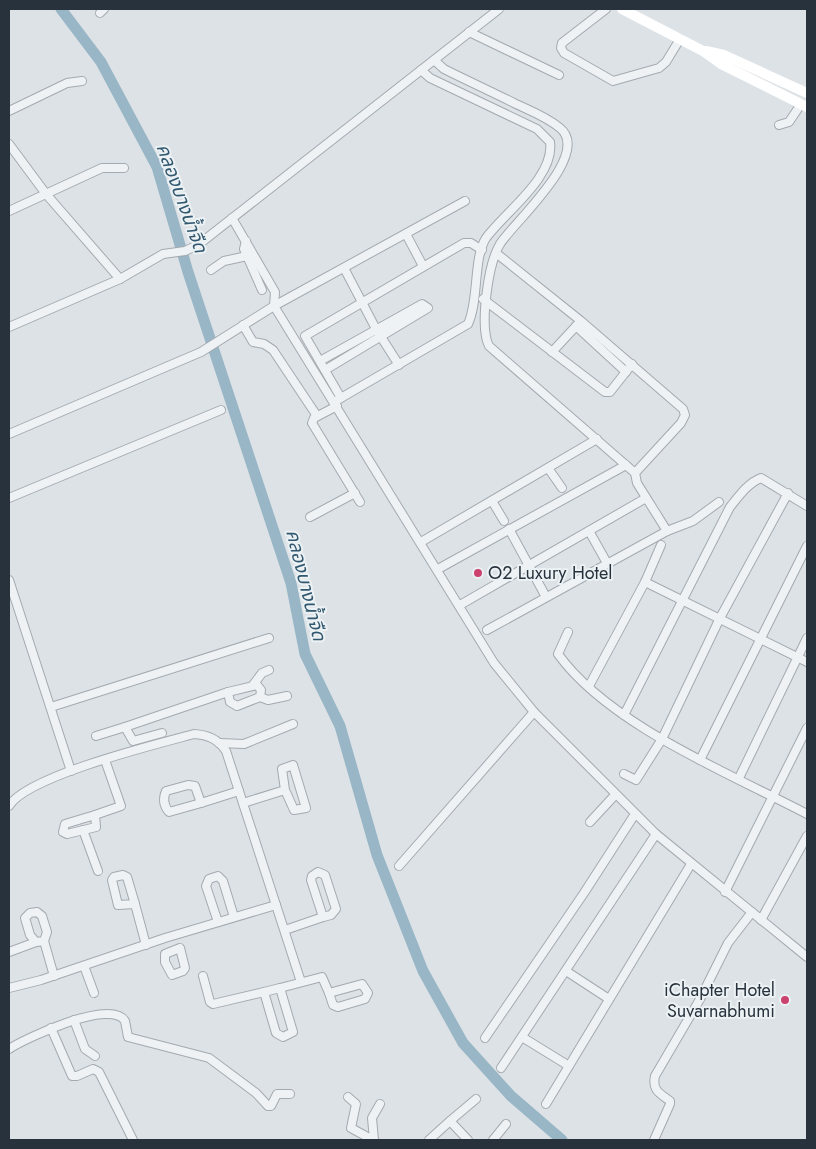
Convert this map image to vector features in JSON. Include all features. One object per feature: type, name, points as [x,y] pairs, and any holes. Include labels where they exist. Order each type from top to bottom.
[{"type":"main road","points":[[627,10],[703,50],[724,56],[804,91],[802,104],[721,64],[703,50]]},
{"type":"street","points":[[10,328],[120,279],[144,264],[170,253],[185,251],[198,245],[499,9]]},
{"type":"street","points":[[606,9],[562,43],[561,48],[564,53],[613,81],[658,68],[666,62],[680,39]]},
{"type":"street","points":[[469,32],[559,75]]},
{"type":"street","points":[[434,60],[444,69],[540,116],[561,129],[567,142],[567,150],[560,171],[518,221],[496,253],[486,299],[485,336],[489,346],[635,472],[637,483],[667,531]]},
{"type":"street","points":[[360,502],[312,423],[317,416],[337,402],[468,324],[482,250],[486,239],[537,180],[550,157],[550,142],[537,129],[430,78],[421,70]]},
{"type":"street","points":[[9,111],[67,83],[82,81]]},
{"type":"street","points":[[779,125],[789,122],[802,104]]},
{"type":"street","points":[[9,144],[44,192],[120,279]]},
{"type":"street","points":[[9,206],[102,168],[124,168]]},
{"type":"street","points":[[537,180],[548,187]]},
{"type":"street","points":[[9,211],[44,192]]},
{"type":"street","points":[[9,434],[201,352],[274,306],[465,201]]},
{"type":"street","points":[[232,218],[276,294],[274,306],[337,402],[494,663],[534,712],[656,834],[807,957]]},
{"type":"street","points":[[406,234],[423,266]]},
{"type":"street","points":[[246,241],[243,246],[262,290]]},
{"type":"street","points":[[337,402],[326,370],[305,339],[305,336],[464,242],[482,250]]},
{"type":"street","points":[[496,253],[579,323],[632,364],[683,409],[685,415],[681,423],[635,472]]},
{"type":"street","points":[[211,270],[224,261],[247,256]]},
{"type":"street","points":[[344,268],[379,333],[399,365]]},
{"type":"street","points":[[474,298],[486,299],[552,352],[608,393],[632,364]]},
{"type":"street","points":[[320,361],[379,333],[428,308],[422,304],[379,333],[326,370]]},
{"type":"street","points":[[552,352],[579,323]]},
{"type":"street","points":[[579,323],[626,372]]},
{"type":"street","points":[[243,325],[253,342],[264,344],[273,350],[317,416]]},
{"type":"street","points":[[9,498],[220,410]]},
{"type":"street","points":[[421,542],[597,440]]},
{"type":"street","points":[[438,569],[626,465]]},
{"type":"street","points":[[548,468],[562,488]]},
{"type":"street","points":[[624,714],[730,507],[754,481],[761,478],[807,506]]},
{"type":"street","points":[[310,517],[355,493]]},
{"type":"street","points":[[624,774],[636,780],[662,739],[720,618],[788,493]]},
{"type":"street","points":[[460,605],[646,498]]},
{"type":"street","points":[[492,501],[504,521]]},
{"type":"street","points":[[487,630],[667,531],[693,521],[719,502]]},
{"type":"street","points":[[510,529],[546,597]]},
{"type":"street","points":[[588,532],[607,563]]},
{"type":"street","points":[[589,686],[645,582],[661,546]]},
{"type":"street","points":[[700,760],[807,546]]},
{"type":"street","points":[[9,580],[71,770]]},
{"type":"street","points":[[645,582],[807,662]]},
{"type":"street","points":[[568,632],[558,654],[589,686],[624,714],[662,739],[700,760],[739,778],[807,814]]},
{"type":"street","points":[[51,707],[269,638]]},
{"type":"street","points":[[739,778],[807,638]]},
{"type":"street","points":[[253,685],[262,673],[269,670]]},
{"type":"street","points":[[96,736],[253,685],[260,686],[260,697]]},
{"type":"street","points":[[228,692],[230,702],[236,706],[260,697],[271,700],[287,696]]},
{"type":"street","points":[[400,866],[534,712]]},
{"type":"street","points":[[157,717],[165,742]]},
{"type":"street","points":[[220,743],[244,744],[293,724]]},
{"type":"street","points":[[125,727],[132,741],[162,733]]},
{"type":"street","points":[[725,892],[807,728]]},
{"type":"street","points":[[9,806],[17,796],[71,770],[194,734],[211,737],[220,743],[226,751],[301,982]]},
{"type":"street","points":[[95,815],[96,827],[67,834],[63,832],[62,827],[65,824],[122,806],[106,760]]},
{"type":"street","points":[[293,765],[306,808],[294,810],[285,790],[282,769],[293,765]]},
{"type":"street","points":[[200,803],[195,786],[192,785],[166,790],[164,797],[164,804],[169,812],[200,803],[239,791]]},
{"type":"street","points":[[243,803],[285,790]]},
{"type":"street","points":[[590,822],[615,795]]},
{"type":"street","points":[[485,1038],[584,894],[635,814]]},
{"type":"street","points":[[83,830],[98,871]]},
{"type":"street","points":[[501,1068],[656,834]]},
{"type":"street","points":[[762,920],[807,836]]},
{"type":"street","points":[[546,1104],[692,864]]},
{"type":"street","points":[[285,930],[331,915],[336,910],[325,875],[318,872],[312,876],[312,880],[324,917]]},
{"type":"street","points":[[218,922],[206,886],[209,879],[218,876],[223,881],[234,917]]},
{"type":"street","points":[[134,904],[146,945]]},
{"type":"street","points":[[9,988],[54,976],[234,917],[276,906]]},
{"type":"street","points":[[36,942],[30,935],[25,918],[33,911],[40,913],[42,916],[47,932],[44,942],[54,976]]},
{"type":"street","points":[[654,1140],[670,1104],[670,1101],[656,1091],[654,1084],[655,1076],[700,999],[728,943],[752,912]]},
{"type":"street","points":[[177,935],[180,948]]},
{"type":"street","points":[[9,952],[36,942],[44,942]]},
{"type":"street","points":[[84,966],[94,994]]},
{"type":"street","points":[[566,971],[610,999]]},
{"type":"street","points":[[203,976],[212,1004],[322,977],[333,1006],[338,1007],[365,999],[368,993],[362,984],[329,993]]},
{"type":"street","points":[[264,992],[276,1033],[280,1037],[288,1037],[293,1032],[280,988]]},
{"type":"street","points":[[9,1049],[51,1028],[74,1020],[103,1015],[124,1018],[128,1037],[209,1058],[256,1093],[268,1106],[271,1106],[280,1093],[290,1094]]},
{"type":"street","points":[[74,1020],[85,1049],[95,1056]]},
{"type":"street","points":[[51,1028],[72,1076],[77,1076],[93,1069],[99,1072],[133,1140]]},
{"type":"street","points":[[522,1037],[569,1066]]},
{"type":"street","points":[[348,1097],[356,1104],[351,1128],[374,1140]]},
{"type":"street","points":[[429,1140],[476,1099]]},
{"type":"street","points":[[374,1140],[372,1118],[380,1104]]},
{"type":"street","points":[[450,1120],[468,1140]]},
{"type":"street","points":[[493,1140],[506,1124]]},
{"type":"waterway","name":"คลองบางน้ำจืด","points":[[61,9],[101,62],[157,167],[188,272],[291,583],[305,654],[340,726],[377,855],[423,971],[463,1043],[511,1096],[562,1140]]},
{"type":"place","name":"O2 Luxury Hotel","points":[[478,573]]},
{"type":"place","name":"iChapter Hotel Suvarnabhumi","points":[[785,1000]]}]
